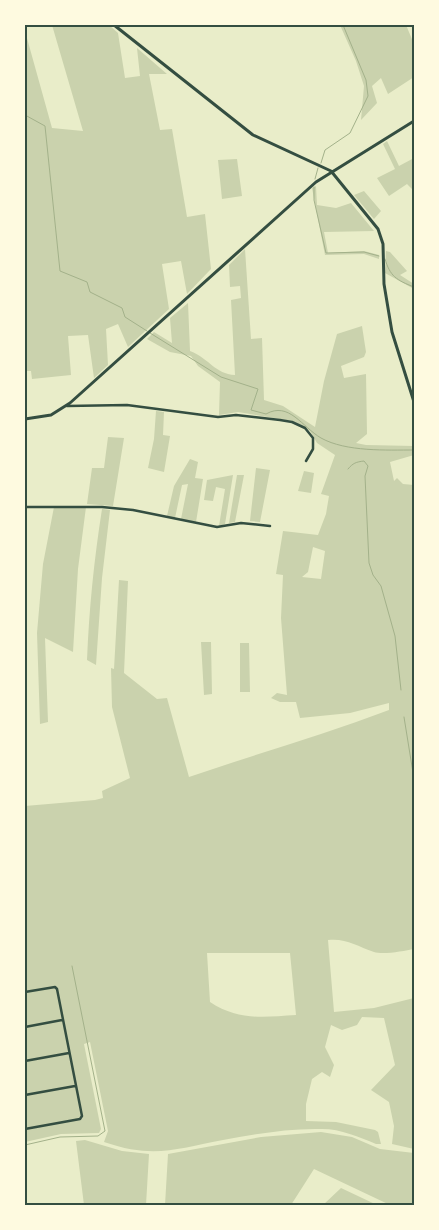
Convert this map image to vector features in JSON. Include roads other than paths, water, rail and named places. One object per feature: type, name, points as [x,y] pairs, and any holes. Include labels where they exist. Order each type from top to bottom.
[{"type":"street","points":[[114,25],[253,135],[330,171],[378,229],[381,236],[384,284],[393,337],[414,402]]},
{"type":"street","points":[[25,418],[51,415],[67,406],[316,182],[330,171],[414,121]]},
{"type":"street","points":[[67,406],[127,405],[218,417],[236,415],[292,422],[305,428],[313,438],[313,449],[306,461]]},
{"type":"street","points":[[25,506],[66,505],[133,510],[217,528],[242,523],[270,526]]},
{"type":"street","points":[[25,992],[55,987],[82,1116],[80,1119],[25,1129]]},
{"type":"street","points":[[25,1027],[62,1020]]},
{"type":"street","points":[[25,1061],[69,1053]]},
{"type":"street","points":[[25,1095],[75,1086]]},
{"type":"waterway","points":[[321,163],[325,150],[350,133],[368,96],[366,80],[343,25]]},
{"type":"waterway","points":[[25,115],[45,126],[60,271],[87,282],[90,292],[122,308],[125,317],[147,331]]},
{"type":"waterway","points":[[315,179],[318,168]]},
{"type":"waterway","points":[[314,187],[314,200],[326,253],[364,252],[379,256]]},
{"type":"waterway","points":[[385,259],[389,270],[395,277],[414,287]]},
{"type":"waterway","points":[[150,333],[221,377],[258,389],[251,410],[266,414],[274,411],[288,413],[321,438],[342,446],[367,449],[414,450]]},
{"type":"waterway","points":[[348,469],[353,464],[361,461],[364,461],[368,466],[365,476],[369,563],[373,575],[381,586],[395,636],[401,690]]},
{"type":"waterway","points":[[404,717],[414,779]]},
{"type":"waterway","points":[[25,1145],[60,1137],[98,1136],[105,1131],[72,966]]}]
